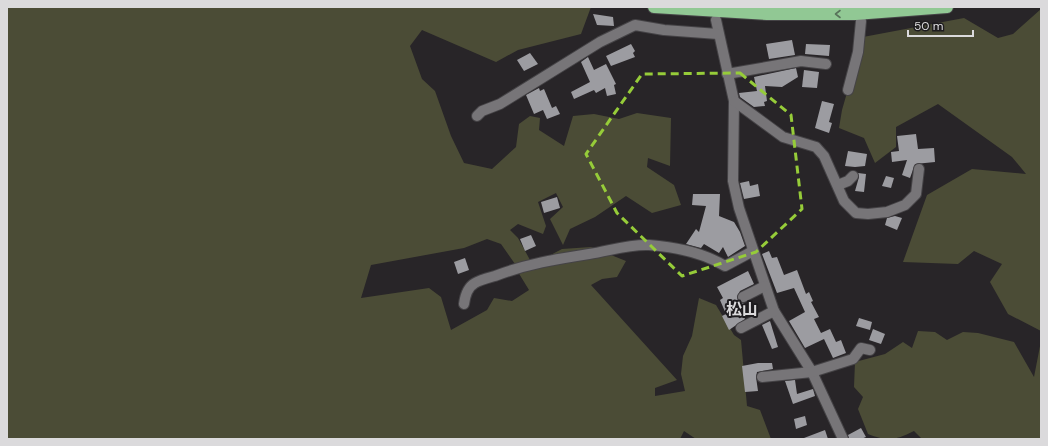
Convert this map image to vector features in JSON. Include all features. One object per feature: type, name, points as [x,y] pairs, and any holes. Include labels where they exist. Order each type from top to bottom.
[{"type":"highway","points":[[654,7],[767,14],[855,14],[947,7]]},
{"type":"street","points":[[716,20],[734,101],[733,181],[753,251],[774,311],[812,372],[843,439]]},
{"type":"street","points":[[848,90],[858,52],[861,22]]},
{"type":"street","points":[[477,116],[482,111],[500,104],[600,42],[635,25],[664,30],[718,34]]},
{"type":"street","points":[[727,74],[802,61],[826,64]]},
{"type":"street","points":[[734,101],[742,109],[783,137],[816,147],[824,156],[844,201],[856,213],[868,214],[887,212],[905,205],[916,194],[919,168]]},
{"type":"street","points":[[838,185],[848,181],[854,176]]},
{"type":"street","points":[[464,304],[465,294],[474,284],[519,266],[576,255],[588,255],[628,246],[648,245],[673,248],[702,255],[725,266],[753,251]]},
{"type":"street","points":[[743,298],[765,286]]},
{"type":"street","points":[[741,328],[774,311]]},
{"type":"street","points":[[762,377],[812,372],[853,359],[861,348],[870,350]]},
{"type":"highlighted area","points":[[740,73],[791,115],[802,209],[756,252],[682,276],[617,213],[586,154],[642,74]]},
{"type":"green space","points":[[7,7],[591,7],[581,34],[518,50],[496,62],[422,30],[410,46],[422,79],[435,91],[451,136],[464,163],[492,169],[516,147],[519,124],[530,116],[540,118],[539,130],[564,146],[573,116],[594,114],[619,119],[637,113],[671,118],[670,166],[648,158],[647,167],[674,185],[681,205],[652,213],[626,196],[595,217],[570,229],[563,245],[550,219],[563,207],[556,193],[538,202],[546,226],[543,234],[518,224],[510,230],[518,238],[530,260],[515,264],[501,244],[487,239],[464,248],[371,265],[361,298],[429,288],[441,297],[451,330],[487,310],[494,298],[512,301],[529,290],[518,272],[562,249],[591,247],[626,261],[617,277],[602,279],[591,285],[677,380],[655,388],[655,396],[685,391],[681,374],[683,356],[692,336],[699,298],[716,305],[734,335],[741,340],[747,406],[760,410],[771,439],[696,439],[684,431],[680,439],[7,439]]},
{"type":"green space","points":[[1041,9],[1041,331],[1008,314],[990,282],[1002,264],[974,251],[958,264],[903,262],[927,195],[972,169],[1026,174],[1012,157],[938,104],[896,127],[896,147],[875,163],[864,138],[839,128],[842,110],[863,37],[964,18],[998,38],[1013,34]]},
{"type":"green space","points":[[918,331],[935,332],[947,340],[963,332],[978,333],[1014,342],[1034,377],[1041,341],[1041,439],[922,439],[914,431],[897,438],[887,439],[868,434],[858,409],[863,397],[854,387],[855,362],[885,354],[903,342],[912,348]]},
{"type":"building","points":[[593,14],[613,17],[614,26],[597,25]]},
{"type":"building","points":[[792,40],[795,55],[769,59],[766,44]]},
{"type":"building","points":[[631,44],[635,51],[633,53],[635,57],[611,66],[606,56]]},
{"type":"building","points":[[806,44],[830,45],[829,56],[805,54]]},
{"type":"building","points":[[530,53],[538,64],[524,71],[517,60]]},
{"type":"building","points":[[588,57],[594,70],[606,64],[616,84],[614,85],[616,94],[607,96],[605,88],[596,93],[594,90],[574,99],[571,92],[590,82],[581,62]]},
{"type":"building","points":[[796,68],[798,77],[782,87],[765,86],[767,101],[764,102],[765,106],[754,107],[740,97],[739,93],[757,91],[754,77]]},
{"type":"building","points":[[804,70],[819,72],[817,88],[802,87]]},
{"type":"building","points":[[539,88],[540,91],[544,89],[552,108],[556,106],[560,114],[547,119],[543,110],[534,114],[526,95]]},
{"type":"building","points":[[822,101],[834,104],[829,122],[832,123],[829,133],[815,128]]},
{"type":"building","points":[[916,134],[918,149],[934,148],[935,162],[915,164],[910,178],[902,175],[907,160],[892,162],[891,152],[899,151],[897,136]]},
{"type":"building","points":[[848,151],[867,154],[865,166],[845,166]]},
{"type":"building","points":[[858,173],[866,174],[864,192],[855,191],[859,177]]},
{"type":"building","points":[[886,176],[894,178],[891,188],[882,186]]},
{"type":"building","points":[[749,181],[750,186],[758,184],[760,196],[744,199],[740,183]]},
{"type":"building","points":[[693,194],[720,194],[719,216],[734,222],[740,232],[745,246],[728,257],[723,247],[719,253],[704,244],[701,248],[686,244],[696,229],[699,232],[706,206],[692,205]]},
{"type":"building","points":[[557,197],[560,208],[544,213],[541,202]]},
{"type":"building","points":[[895,216],[902,218],[897,230],[885,225],[887,218]]},
{"type":"building","points":[[531,235],[536,246],[525,251],[520,239]]},
{"type":"building","points":[[769,251],[772,258],[777,257],[784,275],[797,270],[806,294],[809,292],[813,301],[811,302],[819,317],[814,319],[821,333],[830,329],[836,342],[841,340],[846,353],[833,358],[824,339],[805,348],[789,321],[805,312],[794,288],[777,293],[762,254]]},
{"type":"building","points":[[465,258],[469,270],[458,274],[454,262]]},
{"type":"building","points":[[748,271],[754,284],[740,291],[737,297],[739,302],[744,303],[747,309],[742,313],[745,319],[729,330],[722,316],[726,314],[720,300],[723,298],[717,287]]},
{"type":"building","points":[[859,318],[872,322],[870,330],[856,326]]},
{"type":"building","points":[[770,321],[778,347],[772,349],[762,325]]},
{"type":"building","points":[[873,329],[885,334],[881,344],[869,340]]},
{"type":"building","points":[[758,363],[772,363],[773,369],[757,372],[756,377],[758,391],[745,392],[742,366]]},
{"type":"building","points":[[795,380],[797,394],[813,389],[815,396],[793,404],[785,381]]},
{"type":"building","points":[[805,416],[807,425],[796,429],[794,419]]},
{"type":"building","points":[[861,428],[866,437],[861,439],[849,439],[848,435]]},
{"type":"building","points":[[825,430],[828,439],[804,439],[804,438]]},
{"type":"district","name":"松山","points":[[742,309]]}]
